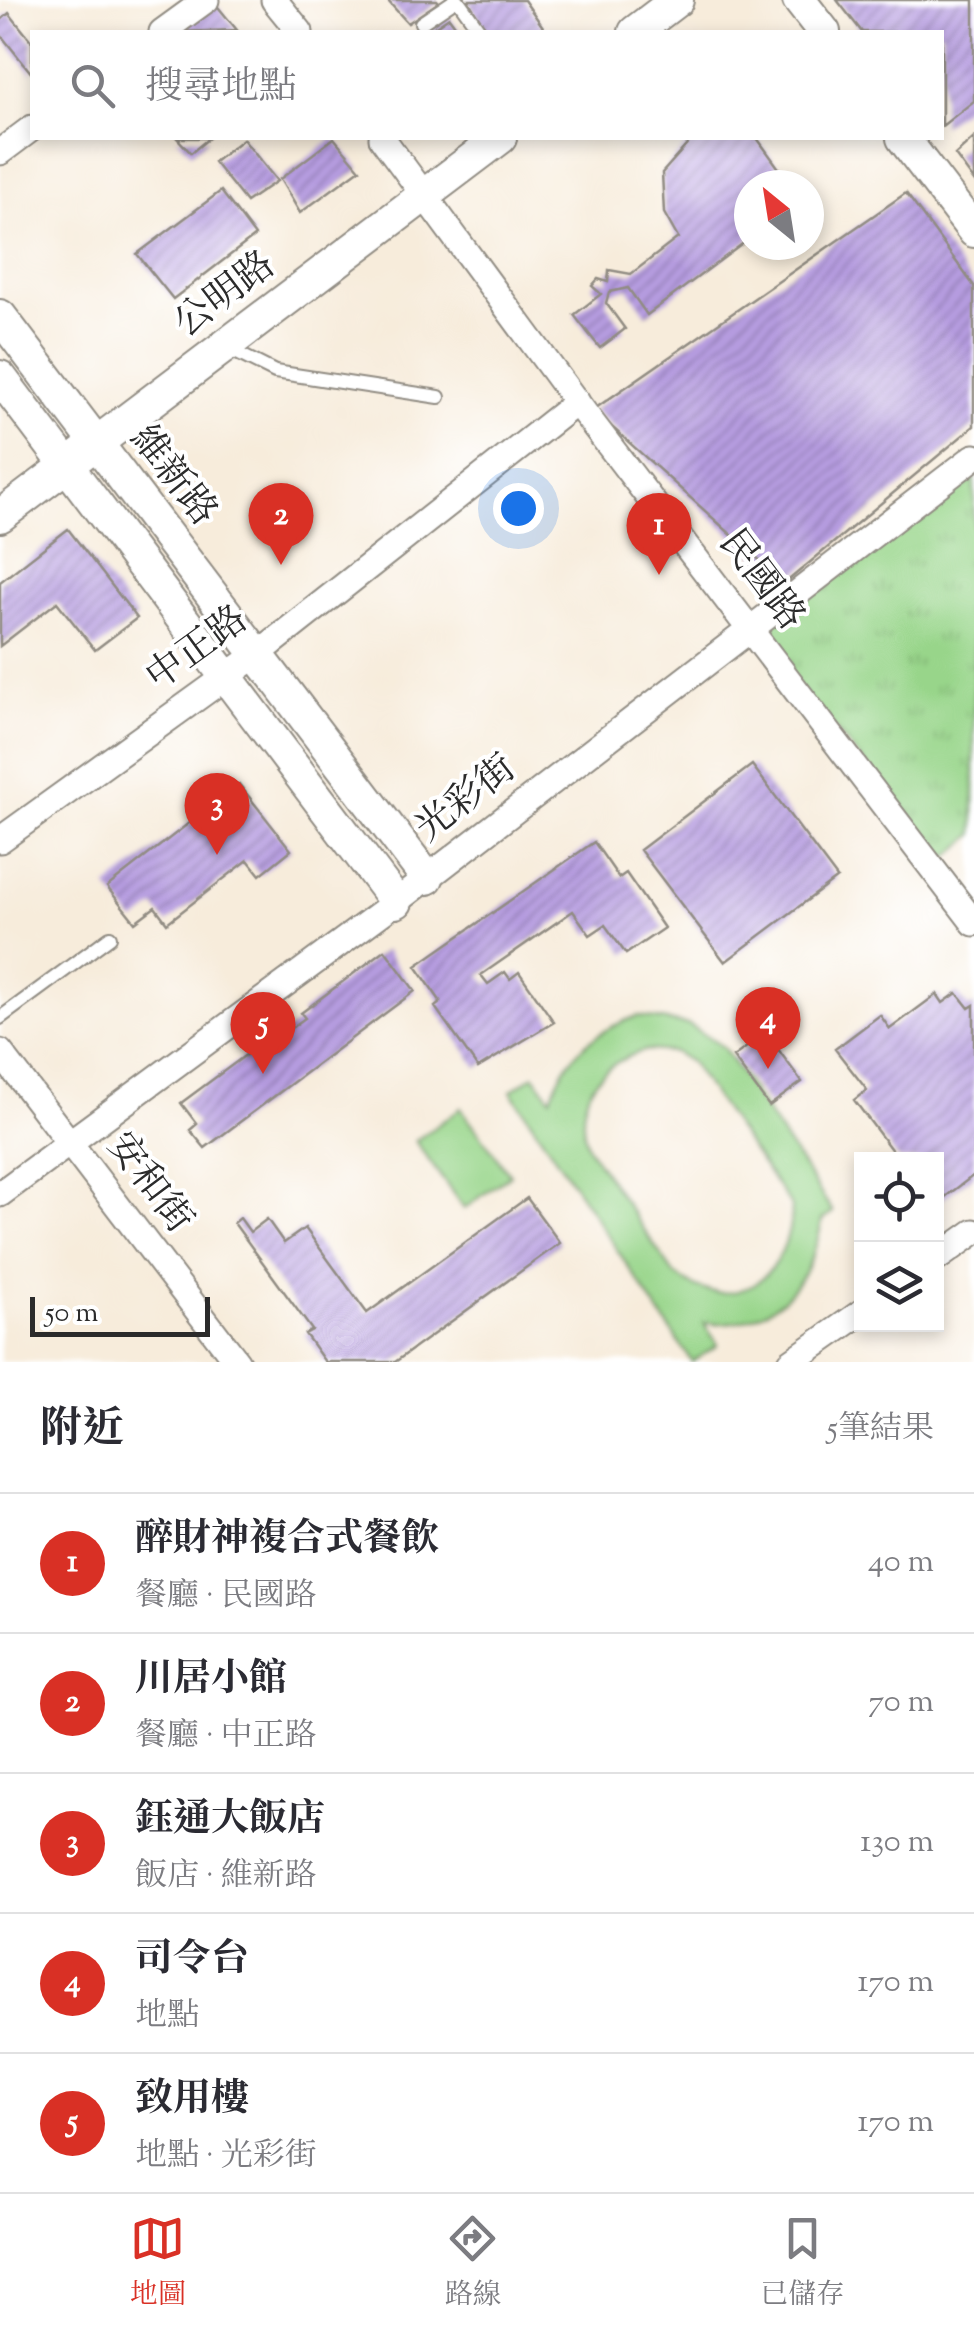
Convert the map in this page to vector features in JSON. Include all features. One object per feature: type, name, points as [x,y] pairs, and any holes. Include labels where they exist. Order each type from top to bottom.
[{"type":"street","points":[[165,30],[206,0]]},
{"type":"street","points":[[274,0],[298,30]]},
{"type":"street","points":[[638,30],[677,0]]},
{"type":"street","points":[[799,0],[822,30]]},
{"type":"street","points":[[0,152],[30,130]]},
{"type":"street","name":"民國路","points":[[384,140],[577,402],[974,923]]},
{"type":"street","name":"公明路","points":[[0,516],[497,140]]},
{"type":"street","points":[[906,140],[974,231]]},
{"type":"street","name":"維新路","points":[[0,316],[427,878]]},
{"type":"street","name":"維新路","points":[[0,377],[396,902]]},
{"type":"street","name":"中正路","points":[[0,840],[225,678],[577,402]]},
{"type":"street","name":"光彩街","points":[[0,1194],[396,902],[974,457]]},
{"type":"street","name":"安和街","points":[[2,1059],[233,1360]]},
{"type":"street","points":[[944,1253],[974,1232]]},
{"type":"street","points":[[791,1362],[854,1318]]},
{"type":"lane","points":[[421,23],[456,0],[479,30]]},
{"type":"lane","points":[[225,347],[276,372],[439,397]]},
{"type":"lane","points":[[0,1018],[110,937]]},
{"type":"green space","points":[[974,479],[974,835],[946,859],[749,629]]},
{"type":"green space","points":[[638,1016],[689,1025],[723,1047],[833,1212],[822,1220],[809,1264],[785,1297],[750,1318],[704,1323],[718,1345],[692,1362],[511,1091],[534,1075],[551,1098],[565,1069],[584,1046],[608,1029]],"holes":[[[647,1050],[674,1052],[690,1062],[792,1207],[781,1253],[770,1270],[738,1291],[697,1287],[674,1274],[588,1148],[583,1113],[593,1085],[630,1056]]]},
{"type":"green space","points":[[461,1108],[510,1175],[464,1209],[415,1141]]},
{"type":"building","points":[[387,0],[437,0],[439,2],[408,23]]},
{"type":"building","points":[[468,0],[524,0],[543,27],[539,30],[486,30]]},
{"type":"building","points":[[837,0],[974,0],[974,101],[944,124],[944,30],[860,30]]},
{"type":"building","points":[[214,2],[237,30],[179,30]]},
{"type":"building","points":[[9,13],[30,39],[30,72],[0,34],[0,21]]},
{"type":"building","points":[[449,17],[459,30],[430,30]]},
{"type":"building","points":[[974,138],[974,181],[955,155]]},
{"type":"building","points":[[179,140],[207,140],[191,153]]},
{"type":"building","points":[[244,140],[277,181],[246,202],[214,162]]},
{"type":"building","points":[[331,140],[336,140],[360,169],[300,213],[280,179]]},
{"type":"building","points":[[691,140],[758,140],[780,170],[734,170],[734,250],[647,315],[628,288],[609,292],[606,303],[625,329],[600,348],[574,315],[601,294],[592,286],[598,279],[608,282],[609,270],[631,274],[678,238],[664,213],[662,173]]},
{"type":"building","points":[[221,191],[255,236],[173,299],[137,254]]},
{"type":"building","points":[[906,193],[974,286],[974,426],[785,583],[593,410],[809,260],[824,260],[824,250]]},
{"type":"building","points":[[68,529],[137,618],[95,650],[57,602],[0,646],[0,582]]},
{"type":"building","points":[[752,765],[837,878],[725,962],[640,850]]},
{"type":"building","points":[[239,784],[291,850],[260,875],[248,860],[167,923],[155,907],[135,922],[107,887]]},
{"type":"building","points":[[594,842],[619,878],[626,873],[664,928],[626,954],[605,925],[590,935],[573,911],[481,975],[488,984],[505,972],[510,979],[519,972],[554,1022],[478,1068],[435,1007],[441,1002],[416,966]]},
{"type":"building","points":[[385,950],[415,991],[205,1148],[190,1130],[197,1124],[181,1103],[266,1040],[269,1044],[305,1018],[301,1013]]},
{"type":"building","points":[[957,993],[969,1008],[974,1005],[974,1175],[944,1198],[944,1152],[893,1152],[854,1100],[867,1090],[835,1049],[880,1015],[890,1029],[937,994],[943,1003]]},
{"type":"building","points":[[766,1033],[802,1082],[769,1106],[733,1057]]},
{"type":"building","points":[[527,1198],[560,1243],[395,1362],[325,1362],[305,1334],[312,1330],[234,1223],[240,1218],[250,1232],[267,1219],[284,1243],[305,1228],[367,1313]]},
{"type":"place","name":"川居小館","points":[[281,565]]},
{"type":"place","name":"醉財神複合式餐飲","points":[[659,575]]},
{"type":"place","name":"鈺通大飯店","points":[[217,855]]},
{"type":"place","name":"司令台","points":[[768,1069]]},
{"type":"place","name":"致用樓","points":[[263,1074]]}]
